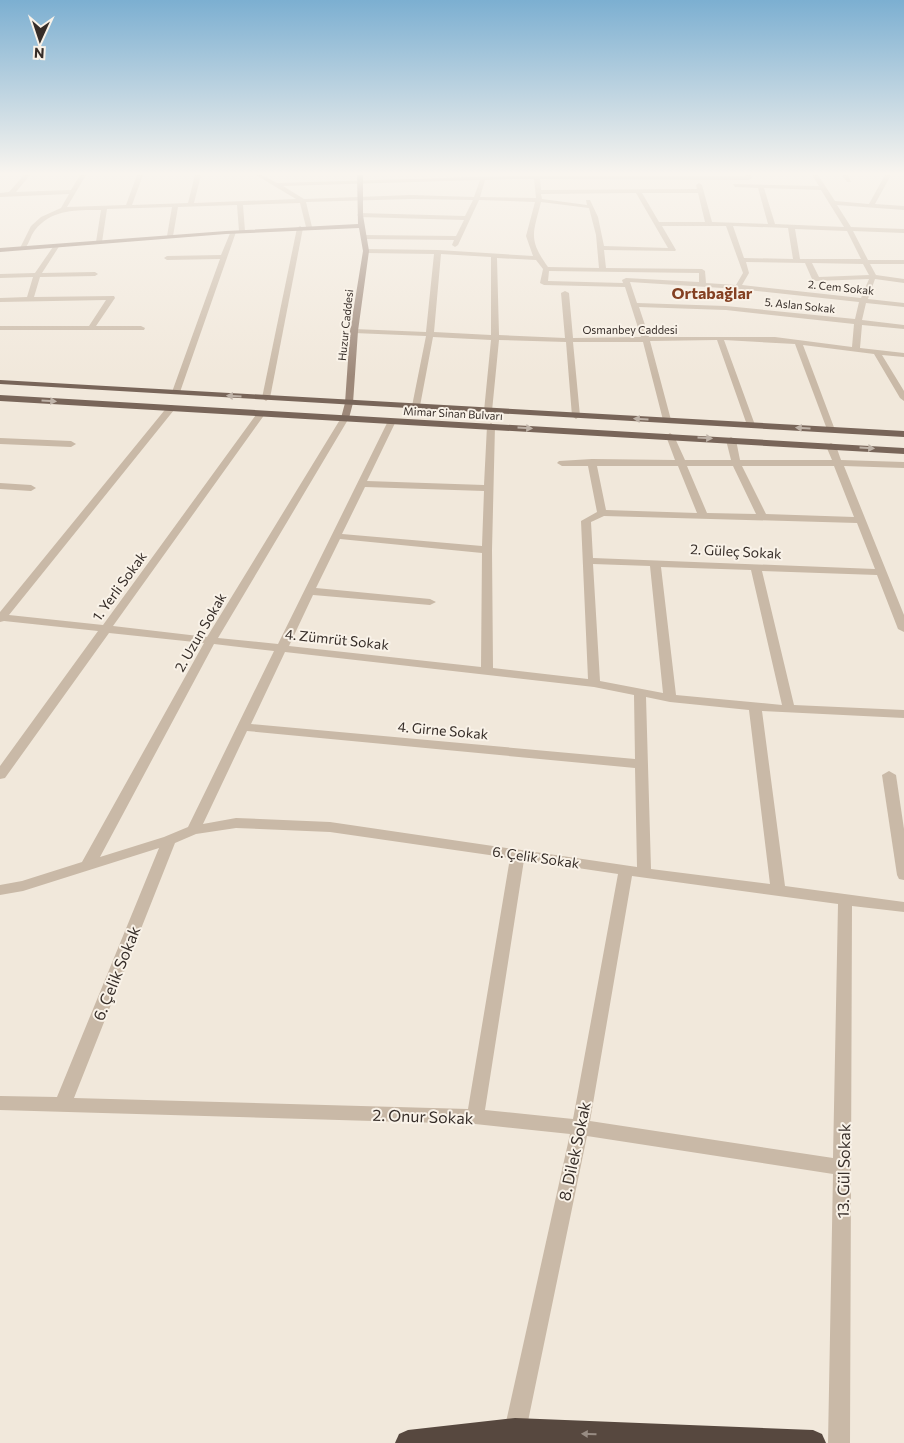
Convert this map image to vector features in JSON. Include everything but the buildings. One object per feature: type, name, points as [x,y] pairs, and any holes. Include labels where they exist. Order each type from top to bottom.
[{"type":"highway","points":[[408,1443],[515,1430],[813,1443]]},
{"type":"main road","points":[[0,250],[94,242]]},
{"type":"main road","name":"Huzur Caddesi","points":[[345,418],[349,402],[354,331],[366,251],[365,242]]},
{"type":"main road","name":"Mimar Sinan Bulvarı","points":[[0,382],[904,434]]},
{"type":"main road","name":"Mimar Sinan Bulvarı","points":[[0,398],[904,451]]},
{"type":"main road","points":[[171,408],[214,405],[319,410],[328,408],[326,404],[302,400]]},
{"type":"main road","points":[[392,421],[376,417],[375,413],[391,411],[478,416],[518,413]]},
{"type":"street","points":[[23,248],[25,242]]},
{"type":"street","points":[[176,392],[229,242]]},
{"type":"street","points":[[266,398],[301,242]]},
{"type":"street","points":[[452,253],[456,242]]},
{"type":"street","points":[[531,242],[534,252],[546,269],[702,271],[703,284]]},
{"type":"street","points":[[600,242],[603,270]]},
{"type":"street","points":[[601,248],[674,252],[668,242]]},
{"type":"street","points":[[735,242],[746,273],[738,287]]},
{"type":"street","points":[[794,242],[797,261]]},
{"type":"street","points":[[856,242],[873,277],[862,300],[857,322],[856,350]]},
{"type":"street","points":[[30,299],[37,275],[57,245]]},
{"type":"street","points":[[366,251],[438,252],[538,258]]},
{"type":"street","points":[[416,406],[430,333],[438,252]]},
{"type":"street","points":[[488,411],[495,336],[494,255]]},
{"type":"street","points":[[167,258],[224,258]]},
{"type":"street","points":[[741,260],[904,262]]},
{"type":"street","points":[[808,261],[816,279],[873,277],[904,281]]},
{"type":"street","name":"2. Cem Sokak","points":[[546,269],[544,283],[703,284],[904,305]]},
{"type":"street","points":[[0,276],[95,274]]},
{"type":"street","points":[[627,283],[633,306],[646,340],[667,420]]},
{"type":"street","points":[[565,293],[576,416]]},
{"type":"street","points":[[0,300],[111,298],[91,328]]},
{"type":"street","name":"5. Aslan Sokak","points":[[633,306],[726,308],[904,327]]},
{"type":"street","points":[[0,328],[141,328]]},
{"type":"street","name":"Osmanbey Caddesi","points":[[354,331],[568,340],[756,338],[798,341],[877,353],[904,355]]},
{"type":"street","points":[[720,339],[751,425]]},
{"type":"street","points":[[798,341],[831,430]]},
{"type":"street","points":[[877,353],[904,398]]},
{"type":"street","points":[[1,618],[171,408]]},
{"type":"street","name":"1. Yerli Sokak","points":[[0,775],[261,414]]},
{"type":"street","name":"2. Uzun Sokak","points":[[88,865],[212,640],[345,418]]},
{"type":"street","points":[[193,830],[392,421]]},
{"type":"street","points":[[487,671],[488,488],[491,426]]},
{"type":"street","points":[[670,436],[702,515]]},
{"type":"street","points":[[730,440],[736,462],[762,517]]},
{"type":"street","points":[[0,441],[70,444]]},
{"type":"street","points":[[831,446],[904,629]]},
{"type":"street","points":[[562,462],[736,462],[904,465]]},
{"type":"street","points":[[592,462],[602,514]]},
{"type":"street","points":[[362,484],[488,488]]},
{"type":"street","points":[[0,486],[31,488]]},
{"type":"street","points":[[594,683],[589,561],[586,552],[586,521],[602,514],[862,520]]},
{"type":"street","points":[[336,536],[487,550]]},
{"type":"street","name":"2. Güleç Sokak","points":[[589,561],[882,572]]},
{"type":"street","points":[[655,562],[670,698]]},
{"type":"street","points":[[756,567],[789,709]]},
{"type":"street","points":[[309,591],[430,602]]},
{"type":"street","name":"4. Zümrüt Sokak","points":[[1,618],[594,683],[670,698],[754,707],[904,714]]},
{"type":"street","points":[[640,692],[644,873]]},
{"type":"street","points":[[754,707],[778,891]]},
{"type":"street","name":"4. Girne Sokak","points":[[242,727],[642,764]]},
{"type":"street","points":[[889,775],[904,875]]},
{"type":"street","name":"6. Çelik Sokak","points":[[0,890],[23,886],[169,840],[193,830],[236,823],[330,827],[644,873],[904,907]]},
{"type":"street","name":"6. Çelik Sokak","points":[[62,1106],[169,840]]},
{"type":"street","points":[[475,1117],[518,855]]},
{"type":"street","name":"8. Dilek Sokak","points":[[515,1430],[580,1127],[626,870]]},
{"type":"street","name":"13. Gül Sokak","points":[[839,1443],[845,899]]},
{"type":"street","name":"2. Onur Sokak","points":[[0,1103],[475,1117],[580,1127],[843,1168]]},
{"type":"district","name":"Ortabağlar","points":[[712,292]]}]
